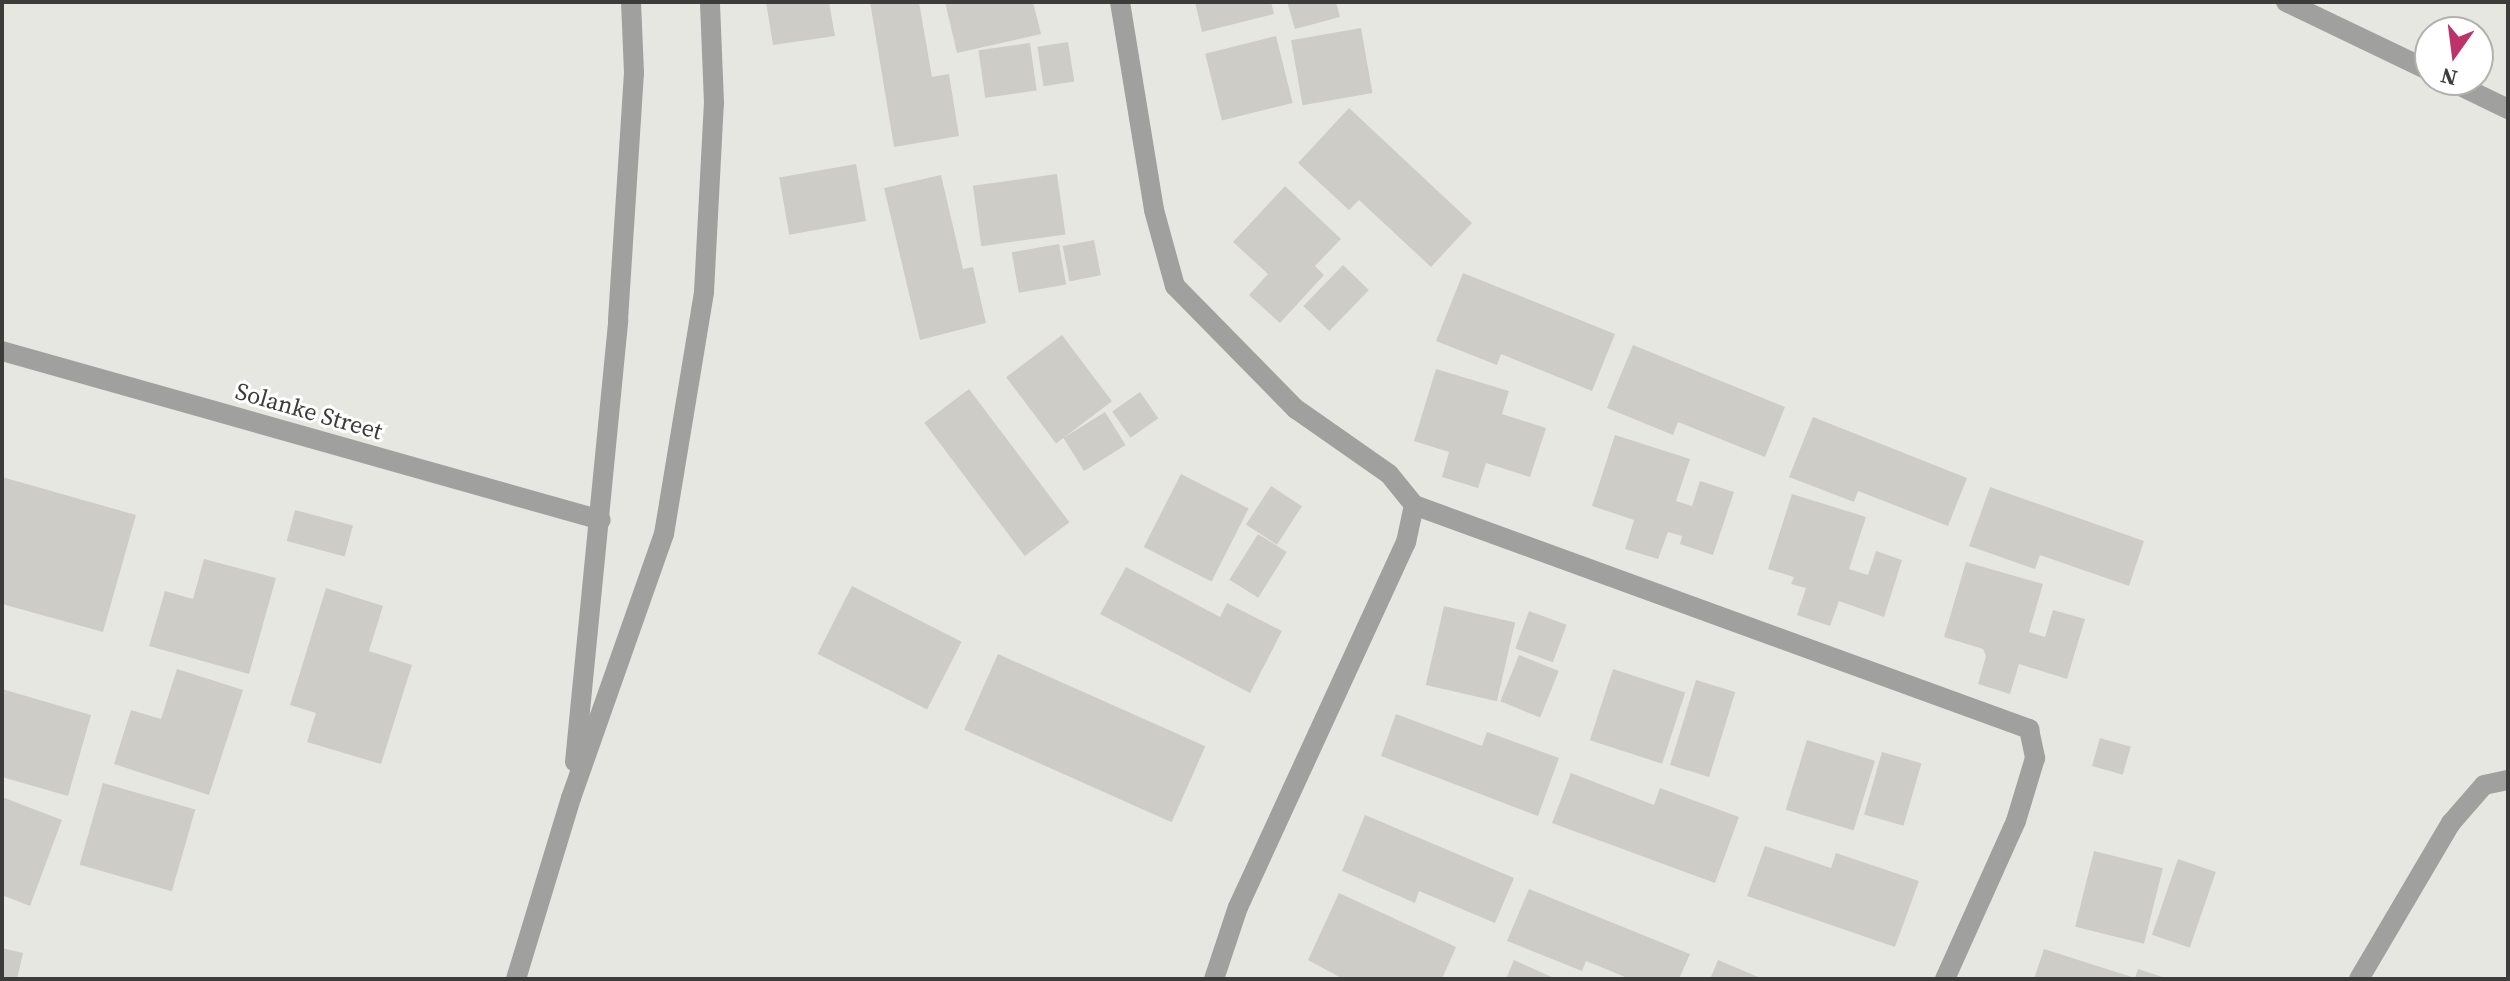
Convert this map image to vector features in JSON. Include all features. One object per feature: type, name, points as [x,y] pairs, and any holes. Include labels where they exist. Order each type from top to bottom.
[{"type":"street","points":[[571,798],[601,520],[634,73],[631,2]]},
{"type":"street","points":[[516,979],[571,798],[664,534],[704,292],[714,103],[710,2]]},
{"type":"street","points":[[1120,2],[1154,210],[1175,286],[1296,409],[1389,474],[1414,505],[2029,729],[2035,758],[2016,821],[1945,979]]},
{"type":"street","points":[[2286,2],[2414,63]]},
{"type":"street","points":[[2481,96],[2508,109]]},
{"type":"street","name":"Solanke Street","points":[[2,351],[601,520]]},
{"type":"street","points":[[1214,979],[1238,907],[1401,554],[1414,505]]},
{"type":"street","points":[[2359,979],[2451,823],[2484,785],[2508,780]]},
{"type":"building","points":[[766,2],[829,2],[835,36],[773,45]]},
{"type":"building","points":[[870,2],[919,2],[932,77],[949,74],[959,136],[894,147]]},
{"type":"building","points":[[945,2],[1033,2],[1041,34],[957,53]]},
{"type":"building","points":[[1195,2],[1271,2],[1274,14],[1202,32]]},
{"type":"building","points":[[1287,2],[1336,2],[1340,17],[1295,29]]},
{"type":"building","points":[[1361,28],[1372,93],[1303,105],[1291,40]]},
{"type":"building","points":[[1276,36],[1293,103],[1222,121],[1205,54]]},
{"type":"building","points":[[1068,42],[1074,82],[1044,86],[1037,47]]},
{"type":"building","points":[[1030,43],[1037,91],[985,98],[979,50]]},
{"type":"building","points":[[1349,108],[1472,223],[1431,267],[1359,200],[1349,210],[1298,163]]},
{"type":"building","points":[[856,164],[866,221],[789,235],[779,178]]},
{"type":"building","points":[[1057,174],[1065,234],[981,246],[973,186]]},
{"type":"building","points":[[941,175],[963,269],[973,267],[986,323],[920,340],[884,188]]},
{"type":"building","points":[[1285,186],[1341,239],[1315,266],[1324,275],[1280,323],[1249,295],[1268,274],[1233,242]]},
{"type":"building","points":[[1094,240],[1101,275],[1069,281],[1063,246]]},
{"type":"building","points":[[1059,244],[1066,284],[1019,293],[1012,252]]},
{"type":"building","points":[[1343,265],[1369,290],[1329,331],[1303,306]]},
{"type":"building","points":[[1463,273],[1615,334],[1592,391],[1501,354],[1497,365],[1436,341]]},
{"type":"building","points":[[1062,335],[1112,401],[1056,443],[1006,377]]},
{"type":"building","points":[[1633,345],[1785,407],[1765,457],[1678,422],[1673,435],[1607,408]]},
{"type":"building","points":[[1436,369],[1509,391],[1502,414],[1546,428],[1530,477],[1486,463],[1478,488],[1442,477],[1449,452],[1414,441]]},
{"type":"building","points":[[969,389],[1070,522],[1025,556],[924,423]]},
{"type":"building","points":[[1140,392],[1158,418],[1131,438],[1112,412]]},
{"type":"building","points":[[1105,412],[1126,445],[1084,471],[1063,438]]},
{"type":"building","points":[[1813,417],[1967,478],[1948,526],[1858,491],[1854,502],[1789,477]]},
{"type":"building","points":[[1615,435],[1690,459],[1676,501],[1692,506],[1700,481],[1734,492],[1713,555],[1680,544],[1682,536],[1668,532],[1658,559],[1625,549],[1634,520],[1592,506]]},
{"type":"building","points":[[1181,474],[1249,509],[1211,582],[1144,547]]},
{"type":"building","points":[[2,477],[136,515],[103,632],[2,604]]},
{"type":"building","points":[[1271,486],[1302,506],[1277,545],[1246,525]]},
{"type":"building","points":[[1990,487],[2144,541],[2129,586],[2040,555],[2035,569],[1969,546]]},
{"type":"building","points":[[1792,494],[1866,517],[1849,569],[1868,575],[1876,551],[1902,560],[1884,617],[1839,601],[1830,626],[1797,615],[1806,588],[1791,584],[1794,577],[1768,569]]},
{"type":"building","points":[[295,510],[353,526],[345,556],[287,541]]},
{"type":"building","points":[[1258,534],[1287,552],[1258,598],[1229,580]]},
{"type":"building","points":[[204,559],[276,578],[249,674],[149,646],[165,591],[193,599]]},
{"type":"building","points":[[1966,562],[2043,584],[2029,632],[2045,637],[2053,610],[2085,619],[2067,679],[2019,664],[2010,694],[1978,684],[1986,656],[1983,649],[1944,637]]},
{"type":"building","points":[[1126,567],[1220,617],[1227,603],[1282,631],[1250,693],[1100,614]]},
{"type":"building","points":[[852,586],[962,642],[927,710],[817,654]]},
{"type":"building","points":[[326,588],[383,606],[369,651],[412,665],[381,764],[307,742],[316,713],[290,705]]},
{"type":"building","points":[[1444,606],[1515,622],[1497,701],[1426,685]]},
{"type":"building","points":[[1529,611],[1567,625],[1553,662],[1515,649]]},
{"type":"building","points":[[998,654],[1205,746],[1172,822],[964,730]]},
{"type":"building","points":[[1519,655],[1559,671],[1540,717],[1500,701]]},
{"type":"building","points":[[177,669],[243,690],[209,795],[114,764],[131,710],[161,719]]},
{"type":"building","points":[[1613,669],[1685,692],[1662,764],[1590,740]]},
{"type":"building","points":[[1696,680],[1735,692],[1709,777],[1670,765]]},
{"type":"building","points":[[2,689],[91,715],[68,796],[2,777]]},
{"type":"building","points":[[1396,714],[1482,746],[1487,732],[1559,758],[1538,816],[1381,756]]},
{"type":"building","points":[[2100,738],[2131,747],[2123,775],[2092,766]]},
{"type":"building","points":[[1807,740],[1875,761],[1854,831],[1786,810]]},
{"type":"building","points":[[1882,752],[1921,763],[1903,826],[1864,814]]},
{"type":"building","points":[[1571,773],[1654,805],[1660,788],[1739,817],[1715,883],[1552,823]]},
{"type":"building","points":[[103,783],[195,809],[172,891],[80,865]]},
{"type":"building","points":[[2,797],[62,820],[30,906],[2,895]]},
{"type":"building","points":[[1365,815],[1514,878],[1495,923],[1419,891],[1415,903],[1342,871]]},
{"type":"building","points":[[1765,846],[1831,868],[1836,853],[1919,881],[1895,947],[1747,896]]},
{"type":"building","points":[[2094,851],[2163,868],[2144,944],[2075,927]]},
{"type":"building","points":[[2178,859],[2216,872],[2190,948],[2152,935]]},
{"type":"building","points":[[1529,889],[1690,954],[1679,979],[1630,979],[1586,961],[1582,971],[1507,941]]},
{"type":"building","points":[[1339,893],[1456,947],[1442,979],[1343,979],[1308,960]]},
{"type":"building","points":[[2,948],[23,953],[17,979],[2,979]]},
{"type":"building","points":[[2044,949],[2135,978],[2138,969],[2169,979],[2034,979]]},
{"type":"building","points":[[1514,960],[1556,979],[1506,979]]},
{"type":"building","points":[[1718,960],[1763,979],[1710,979]]}]
